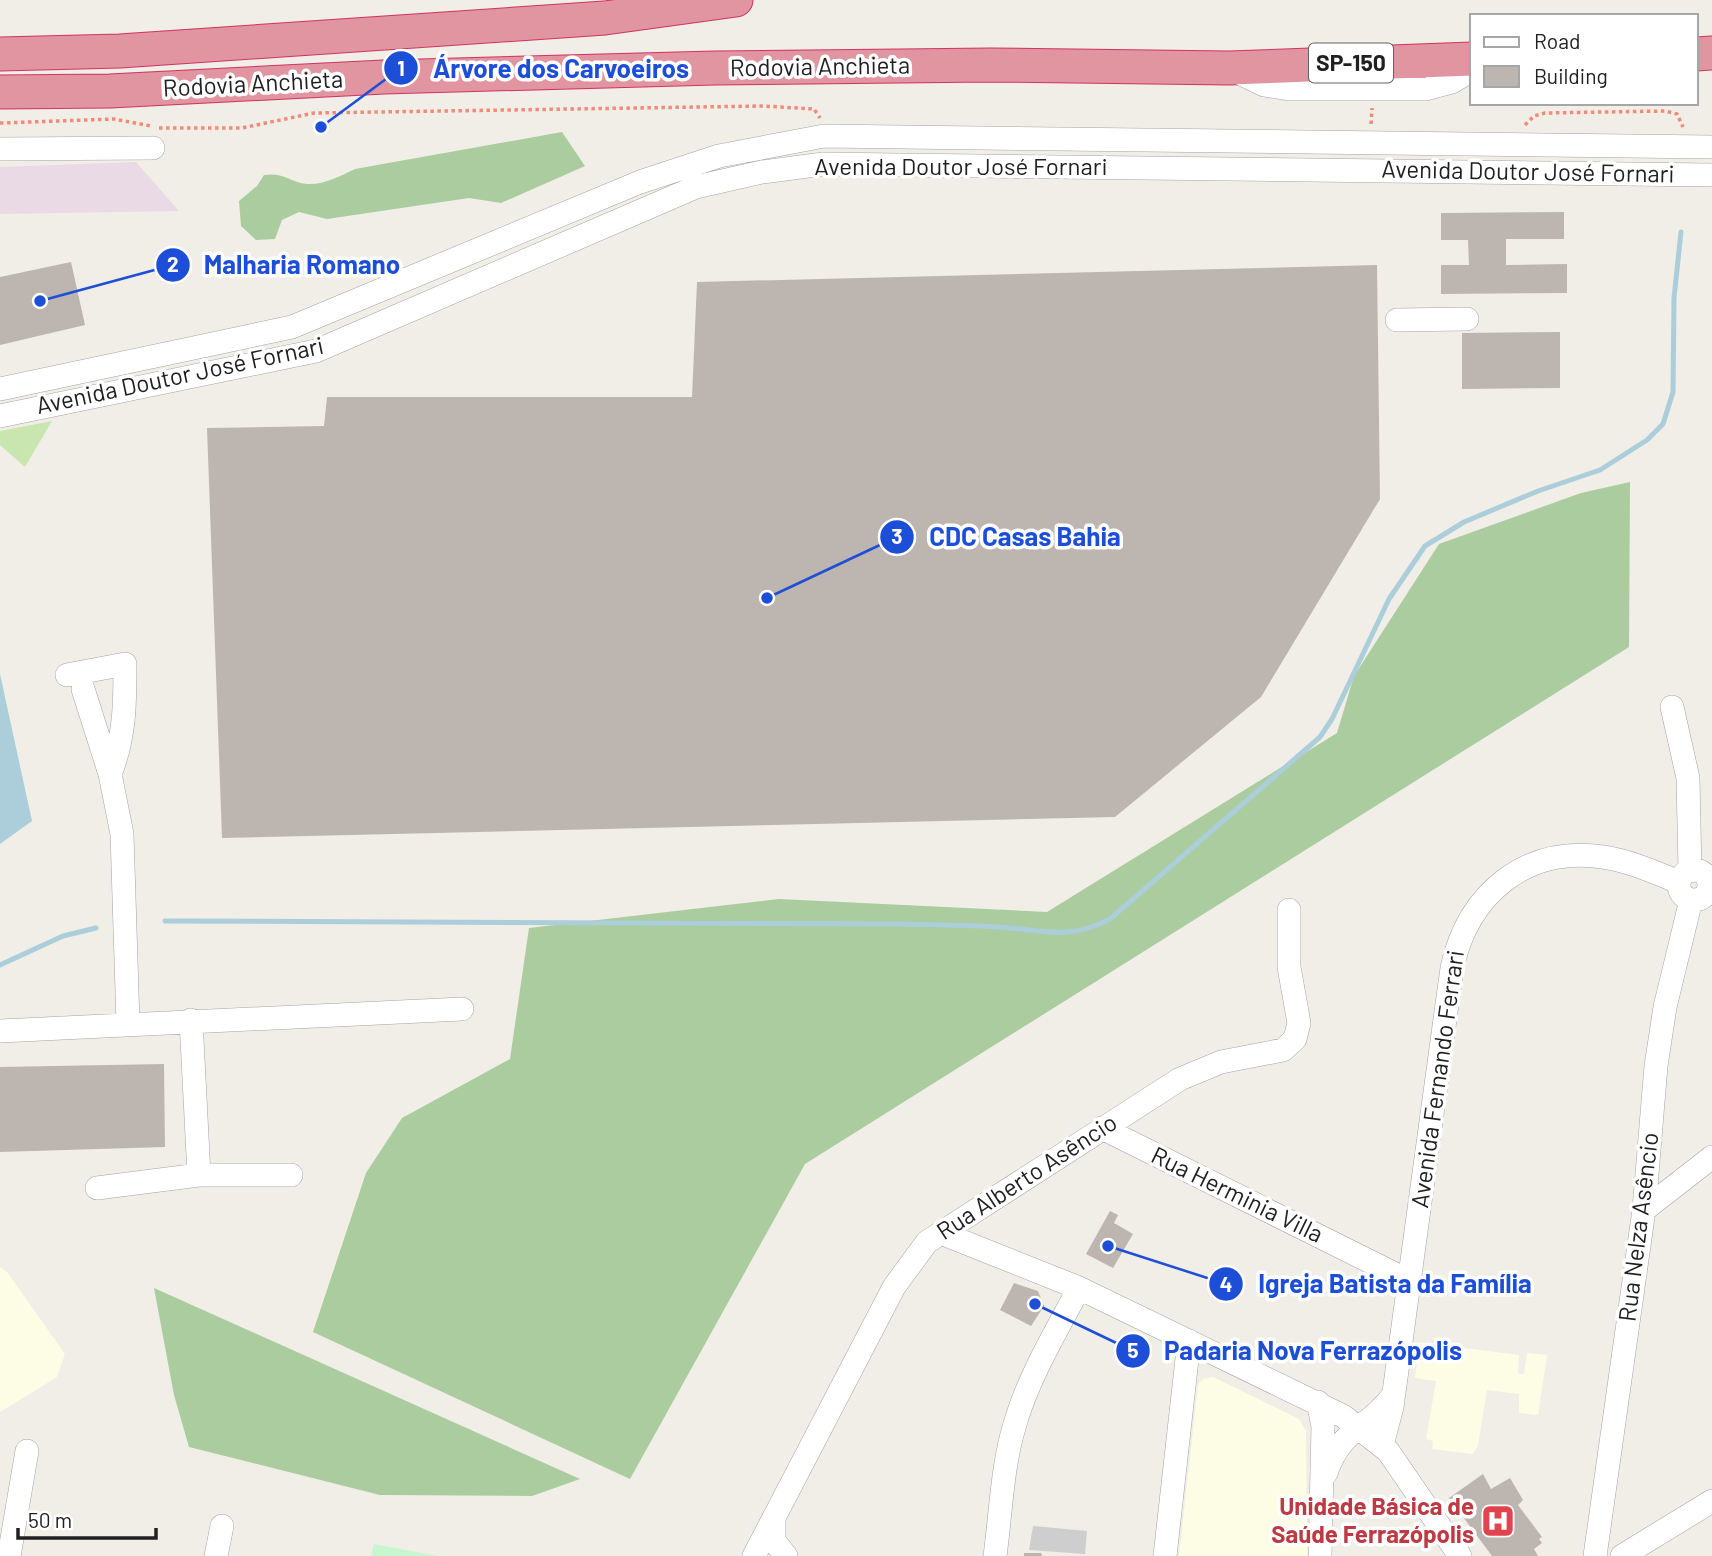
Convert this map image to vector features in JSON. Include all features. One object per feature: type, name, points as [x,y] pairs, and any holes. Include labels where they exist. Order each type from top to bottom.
[{"type":"highway","name":"Rodovia Anchieta","points":[[0,54],[120,51],[605,18],[736,0]]},
{"type":"highway","name":"Rodovia Anchieta","points":[[0,92],[110,91],[142,101],[172,105],[242,103],[303,93],[338,79],[715,68],[991,65],[1229,68],[1470,59]]},
{"type":"street","points":[[1229,68],[1264,85],[1289,89],[1426,89],[1452,82],[1470,72]]},
{"type":"street","name":"Avenida Doutor José Fornari","points":[[0,389],[292,327],[650,178],[719,156],[824,136],[1712,146]]},
{"type":"street","points":[[0,149],[153,148]]},
{"type":"street","name":"Avenida Doutor José Fornari","points":[[0,415],[316,351],[696,187],[811,165],[1712,175]]},
{"type":"street","points":[[1397,320],[1467,319]]},
{"type":"street","points":[[110,774],[121,748],[125,712],[125,664],[75,682],[110,774],[122,834],[128,1023]]},
{"type":"street","name":"Rua Nelza Asêncio","points":[[1595,1556],[1644,1209],[1663,1019],[1680,935],[1700,885],[1688,778],[1672,707]]},
{"type":"street","name":"Avenida Fernando Ferrari","points":[[1382,1445],[1394,1394],[1451,968],[1460,934],[1475,908],[1497,886],[1524,869],[1569,855],[1617,860],[1700,885]]},
{"type":"street","name":"Rua Alberto Asêncio","points":[[754,1556],[894,1287],[927,1242],[1180,1079],[1207,1066],[1283,1050],[1290,1046],[1295,1039],[1299,1023],[1289,967],[1289,910]]},
{"type":"street","points":[[0,1031],[462,1009]]},
{"type":"street","points":[[191,1020],[199,1175]]},
{"type":"street","name":"Rua Herminia Villa","points":[[1102,1128],[1409,1281]]},
{"type":"street","points":[[1644,1209],[1712,1157]]},
{"type":"street","points":[[97,1188],[199,1175],[291,1175]]},
{"type":"street","points":[[941,1233],[1079,1288],[1318,1402],[1359,1427],[1382,1445],[1404,1470],[1460,1556]]},
{"type":"street","points":[[995,1556],[1009,1446],[1016,1422],[1043,1358],[1079,1288]]},
{"type":"street","points":[[1166,1556],[1189,1341]]},
{"type":"street","points":[[1320,1490],[1338,1445],[1381,1410],[1394,1394]]},
{"type":"street","points":[[1318,1402],[1322,1426],[1320,1556]]},
{"type":"street","points":[[9,1556],[27,1451]]},
{"type":"street","points":[[1622,1556],[1712,1501]]},
{"type":"street","points":[[774,1518],[775,1541],[786,1556]]},
{"type":"street","points":[[216,1556],[222,1526]]},
{"type":"street","points":[[764,1556],[771,1556]]},
{"type":"path","points":[[1369,141],[1373,88]]},
{"type":"path","points":[[1612,105],[1614,112]]},
{"type":"path","points":[[0,123],[114,119],[159,128],[242,128],[314,113],[763,106],[814,109],[822,120],[824,136]]},
{"type":"path","points":[[1518,143],[1522,127],[1539,115],[1672,112],[1683,124],[1684,146]]},
{"type":"shaded area","points":[[136,162],[179,211],[0,214],[0,167]]},
{"type":"shaded area","points":[[0,1267],[7,1272],[65,1354],[57,1377],[0,1412]]},
{"type":"shaded area","points":[[1419,1342],[1519,1355],[1518,1374],[1524,1374],[1527,1353],[1547,1355],[1538,1415],[1519,1413],[1519,1394],[1487,1390],[1478,1446],[1473,1454],[1432,1449],[1433,1441],[1426,1439],[1436,1381],[1415,1378]]},
{"type":"shaded area","points":[[1213,1377],[1299,1419],[1306,1431],[1307,1556],[1179,1556],[1198,1385],[1203,1379]]},
{"type":"shaded area","points":[[1033,1526],[1087,1531],[1085,1554],[1029,1550]]},
{"type":"green space","points":[[562,132],[585,166],[501,203],[469,198],[327,219],[299,212],[282,220],[275,239],[256,240],[241,226],[239,201],[257,186],[264,175],[282,176],[307,184],[320,183],[355,169]]},
{"type":"green space","points":[[52,421],[25,467],[0,445],[0,431]]},
{"type":"green space","points":[[1630,482],[1629,647],[805,1164],[630,1479],[313,1332],[366,1173],[402,1118],[510,1059],[529,928],[779,899],[1047,912],[1337,733],[1354,676],[1439,544],[1581,493]]},
{"type":"green space","points":[[154,1288],[580,1479],[532,1496],[380,1495],[189,1447],[174,1395]]},
{"type":"green space","points":[[374,1544],[437,1556],[371,1556]]},
{"type":"water","points":[[0,674],[32,821],[0,844]]},
{"type":"building","points":[[1564,212],[1564,239],[1506,239],[1506,265],[1567,264],[1567,293],[1441,294],[1441,265],[1469,265],[1468,240],[1441,240],[1441,213]]},
{"type":"building","points":[[71,262],[85,325],[0,345],[0,277]]},
{"type":"building","points":[[1377,265],[1380,499],[1261,697],[1115,817],[222,838],[207,428],[324,426],[327,397],[692,397],[697,282]]},
{"type":"building","points":[[1560,332],[1560,388],[1462,389],[1462,333]]},
{"type":"building","points":[[164,1064],[165,1147],[0,1152],[0,1067]]},
{"type":"building","points":[[1110,1211],[1118,1215],[1114,1223],[1133,1234],[1113,1268],[1086,1254]]},
{"type":"building","points":[[1014,1283],[1038,1291],[1044,1306],[1031,1326],[1000,1310]]},
{"type":"building","name":"Unidade Básica de Saúde Ferrazópolis","points":[[1483,1474],[1491,1489],[1510,1478],[1523,1500],[1518,1505],[1542,1537],[1539,1539],[1542,1543],[1534,1549],[1538,1556],[1492,1556],[1449,1498]]},
{"type":"building","points":[[1024,1553],[1041,1553],[1042,1556],[1024,1556]]},
{"type":"waterway","points":[[165,921],[901,924],[1055,932],[1095,926],[1110,919],[1320,737],[1332,719],[1389,599],[1425,546],[1464,522],[1538,491],[1600,470],[1647,440],[1663,424],[1673,392],[1674,298],[1681,232]]},
{"type":"waterway","points":[[0,965],[63,936],[96,928]]},
{"type":"place","name":"Árvore dos Carvoeiros","points":[[321,127]]},
{"type":"place","name":"Malharia Romano","points":[[40,301]]},
{"type":"place","name":"CDC Casas Bahia","points":[[767,598]]},
{"type":"place","name":"Igreja Batista da Família","points":[[1108,1246]]},
{"type":"place","name":"Padaria Nova Ferrazópolis","points":[[1035,1304]]},
{"type":"place","name":"Unidade Básica de Saúde Ferrazópolis","points":[[1498,1521]]}]
